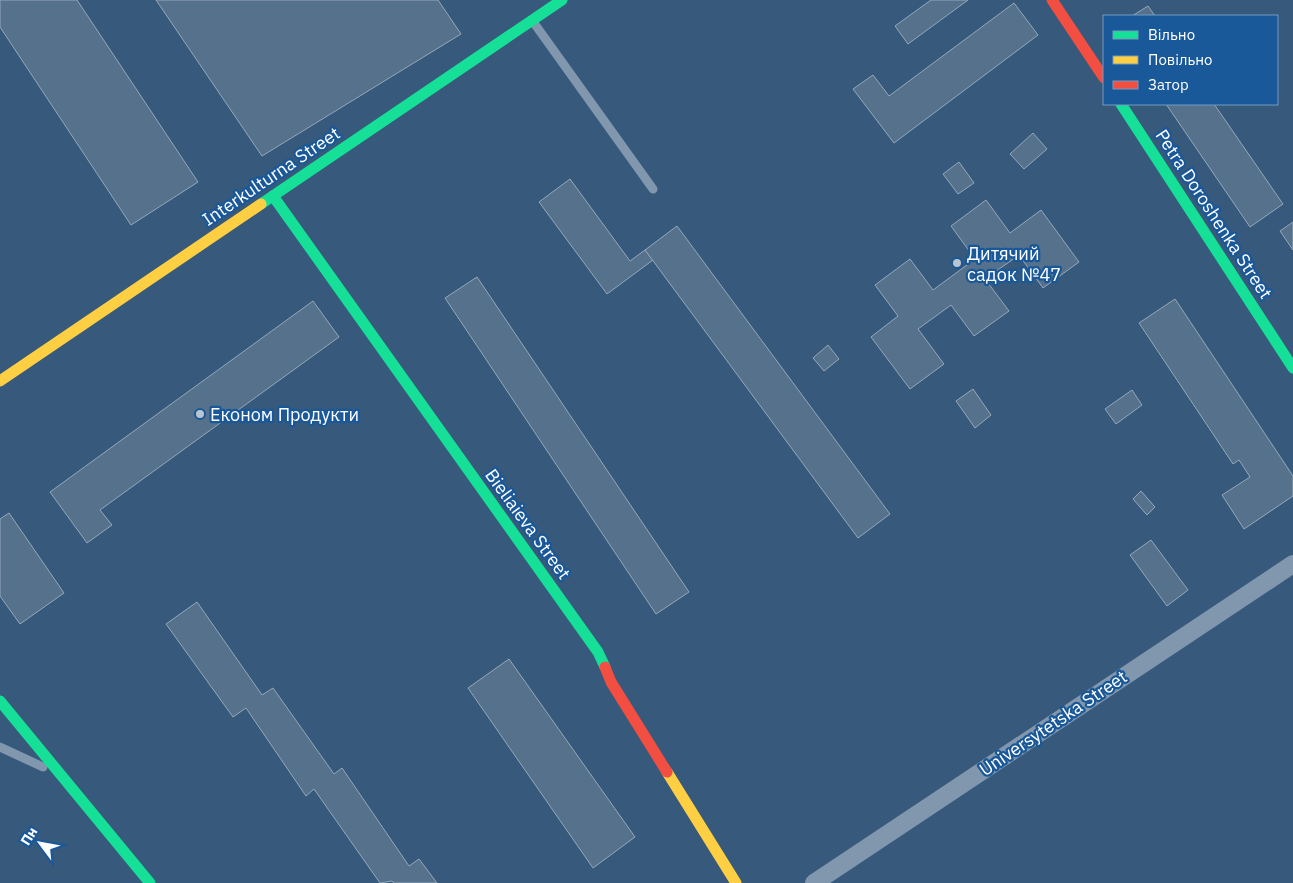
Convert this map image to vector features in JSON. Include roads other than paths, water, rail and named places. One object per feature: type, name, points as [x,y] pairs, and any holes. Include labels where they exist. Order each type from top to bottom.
[{"type":"main road","name":"Interkulturna Street","points":[[0,381],[562,0]]},
{"type":"main road","points":[[1052,0],[1103,76]]},
{"type":"main road","name":"Petra Doroshenka Street","points":[[1122,105],[1293,368]]},
{"type":"main road","name":"Bieliaieva Street","points":[[272,196],[598,652],[611,682],[736,883]]},
{"type":"main road","points":[[0,701],[150,883]]},
{"type":"street","name":"Universytetska Street","points":[[814,883],[1293,564]]},
{"type":"lane","points":[[533,20],[653,189]]},
{"type":"lane","points":[[0,747],[64,778]]},
{"type":"place","name":"Дитячий садок №47","points":[[957,263]]},
{"type":"place","name":"Економ Продукти","points":[[200,414]]}]
